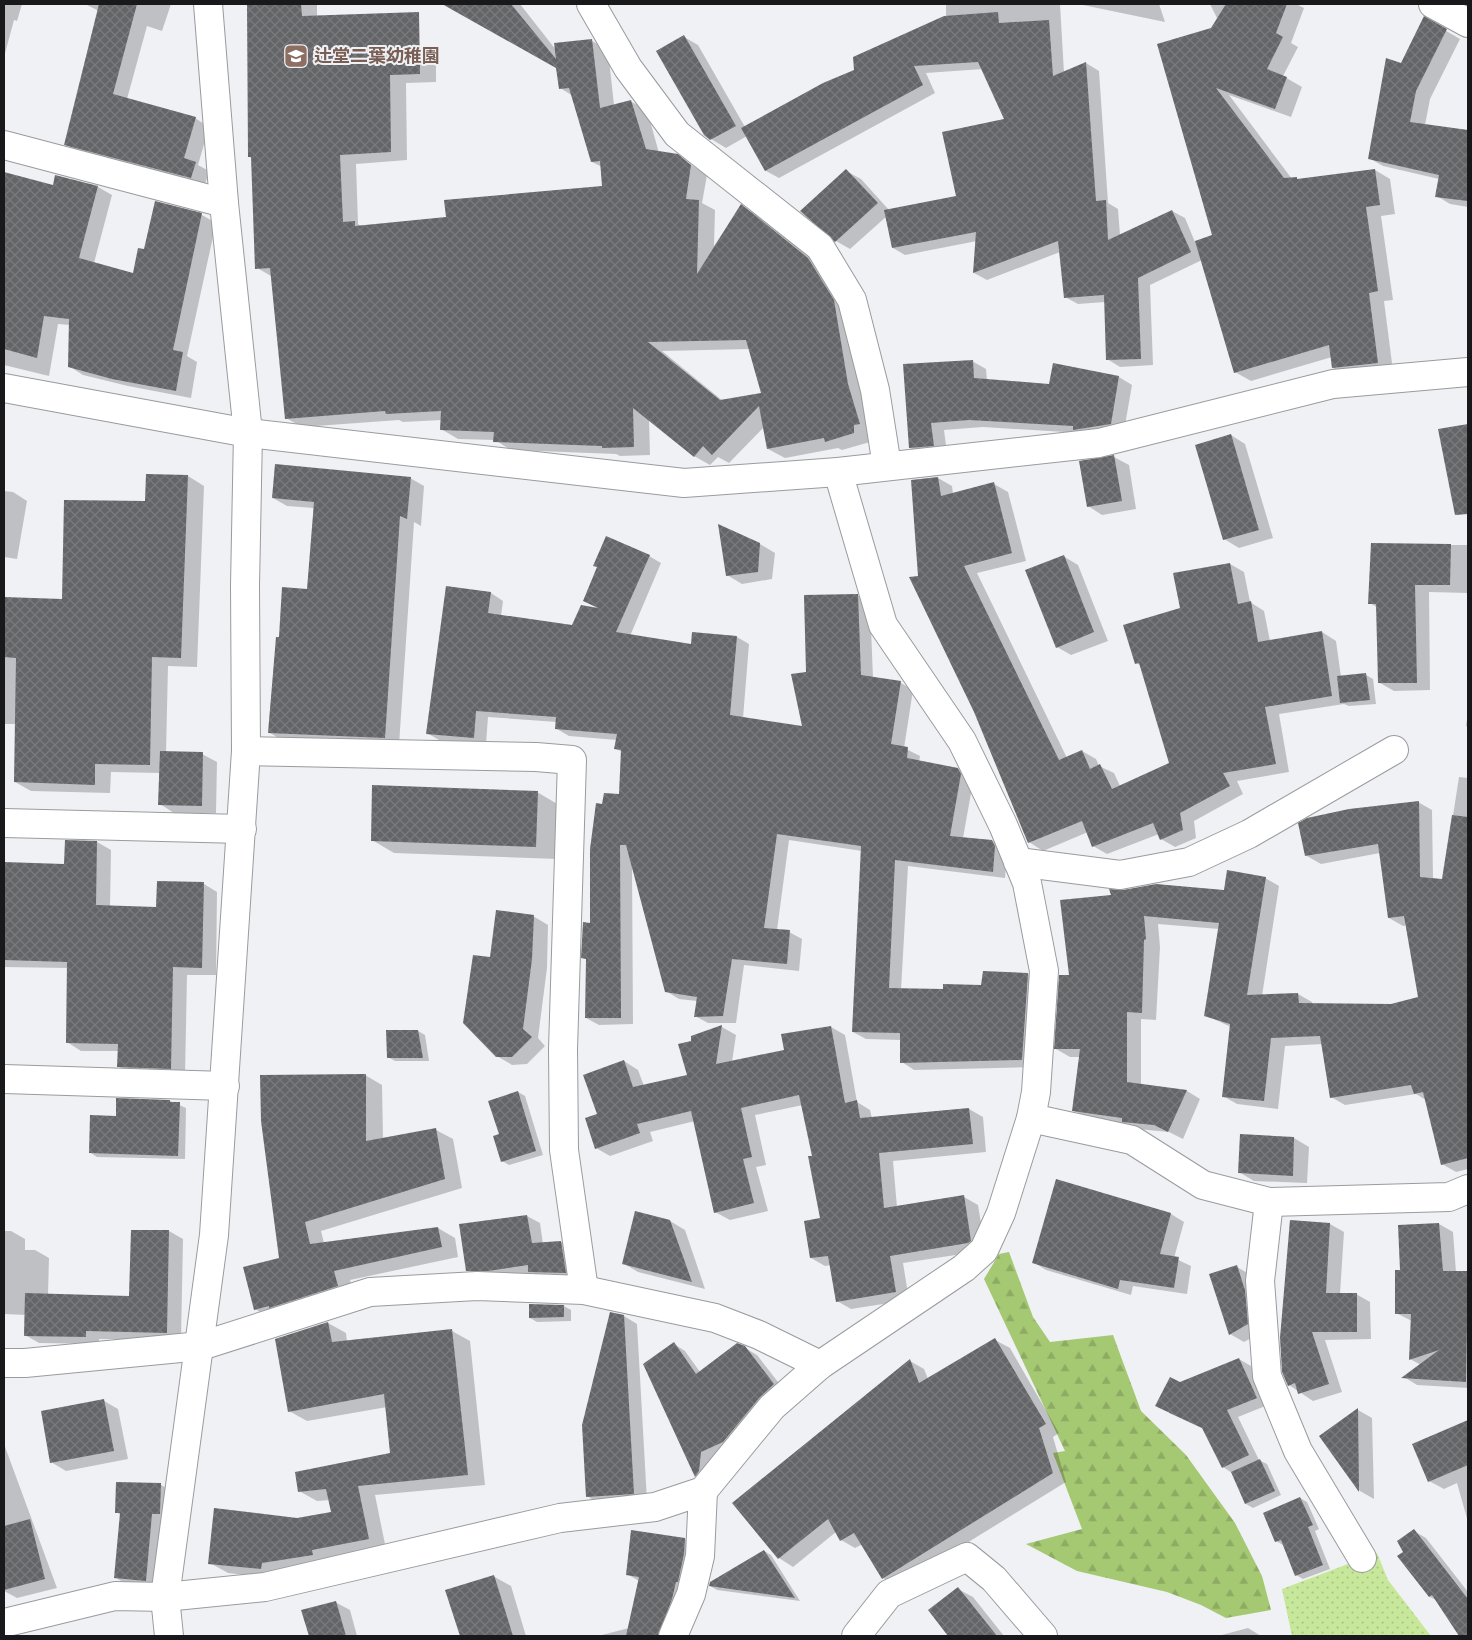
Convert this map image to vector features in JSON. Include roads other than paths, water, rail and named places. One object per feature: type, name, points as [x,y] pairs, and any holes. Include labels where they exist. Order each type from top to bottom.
[{"type":"street","points":[[169,1636],[165,1597],[201,1346],[214,1235],[246,751],[245,586],[248,433],[224,203],[208,4]]},
{"type":"street","points":[[591,4],[628,68],[677,134],[820,247],[852,300],[875,390],[886,466]]},
{"type":"street","points":[[1433,4],[1468,23]]},
{"type":"street","points":[[4,145],[224,203]]},
{"type":"street","points":[[4,388],[248,433],[684,483],[838,472],[1099,443],[1333,384],[1468,372]]},
{"type":"street","points":[[8,1626],[116,1596],[165,1597],[265,1587],[560,1518],[655,1507],[703,1491],[772,1407],[820,1365],[964,1268],[984,1250],[1001,1213],[1031,1118],[1036,1092],[1044,971],[1027,883],[962,741],[883,625],[838,472]]},
{"type":"street","points":[[1018,862],[1120,875],[1189,862],[1250,834],[1394,750]]},
{"type":"street","points":[[246,751],[536,757],[572,760],[563,1049],[564,1140],[584,1290]]},
{"type":"street","points":[[4,822],[242,829]]},
{"type":"street","points":[[4,1079],[225,1086]]},
{"type":"street","points":[[1031,1118],[1132,1140],[1202,1185],[1269,1202],[1449,1197],[1468,1189]]},
{"type":"street","points":[[1269,1202],[1260,1281],[1267,1376],[1298,1451],[1362,1558]]},
{"type":"street","points":[[4,1363],[25,1363],[201,1346],[370,1292],[477,1286],[584,1290],[715,1318],[759,1335],[820,1365]]},
{"type":"street","points":[[673,1636],[691,1594],[700,1556],[703,1491]]},
{"type":"street","points":[[856,1636],[889,1594],[967,1557],[994,1579],[1043,1636]]},
{"type":"place","name":"辻堂二葉幼稚園","points":[[296,56]]}]
